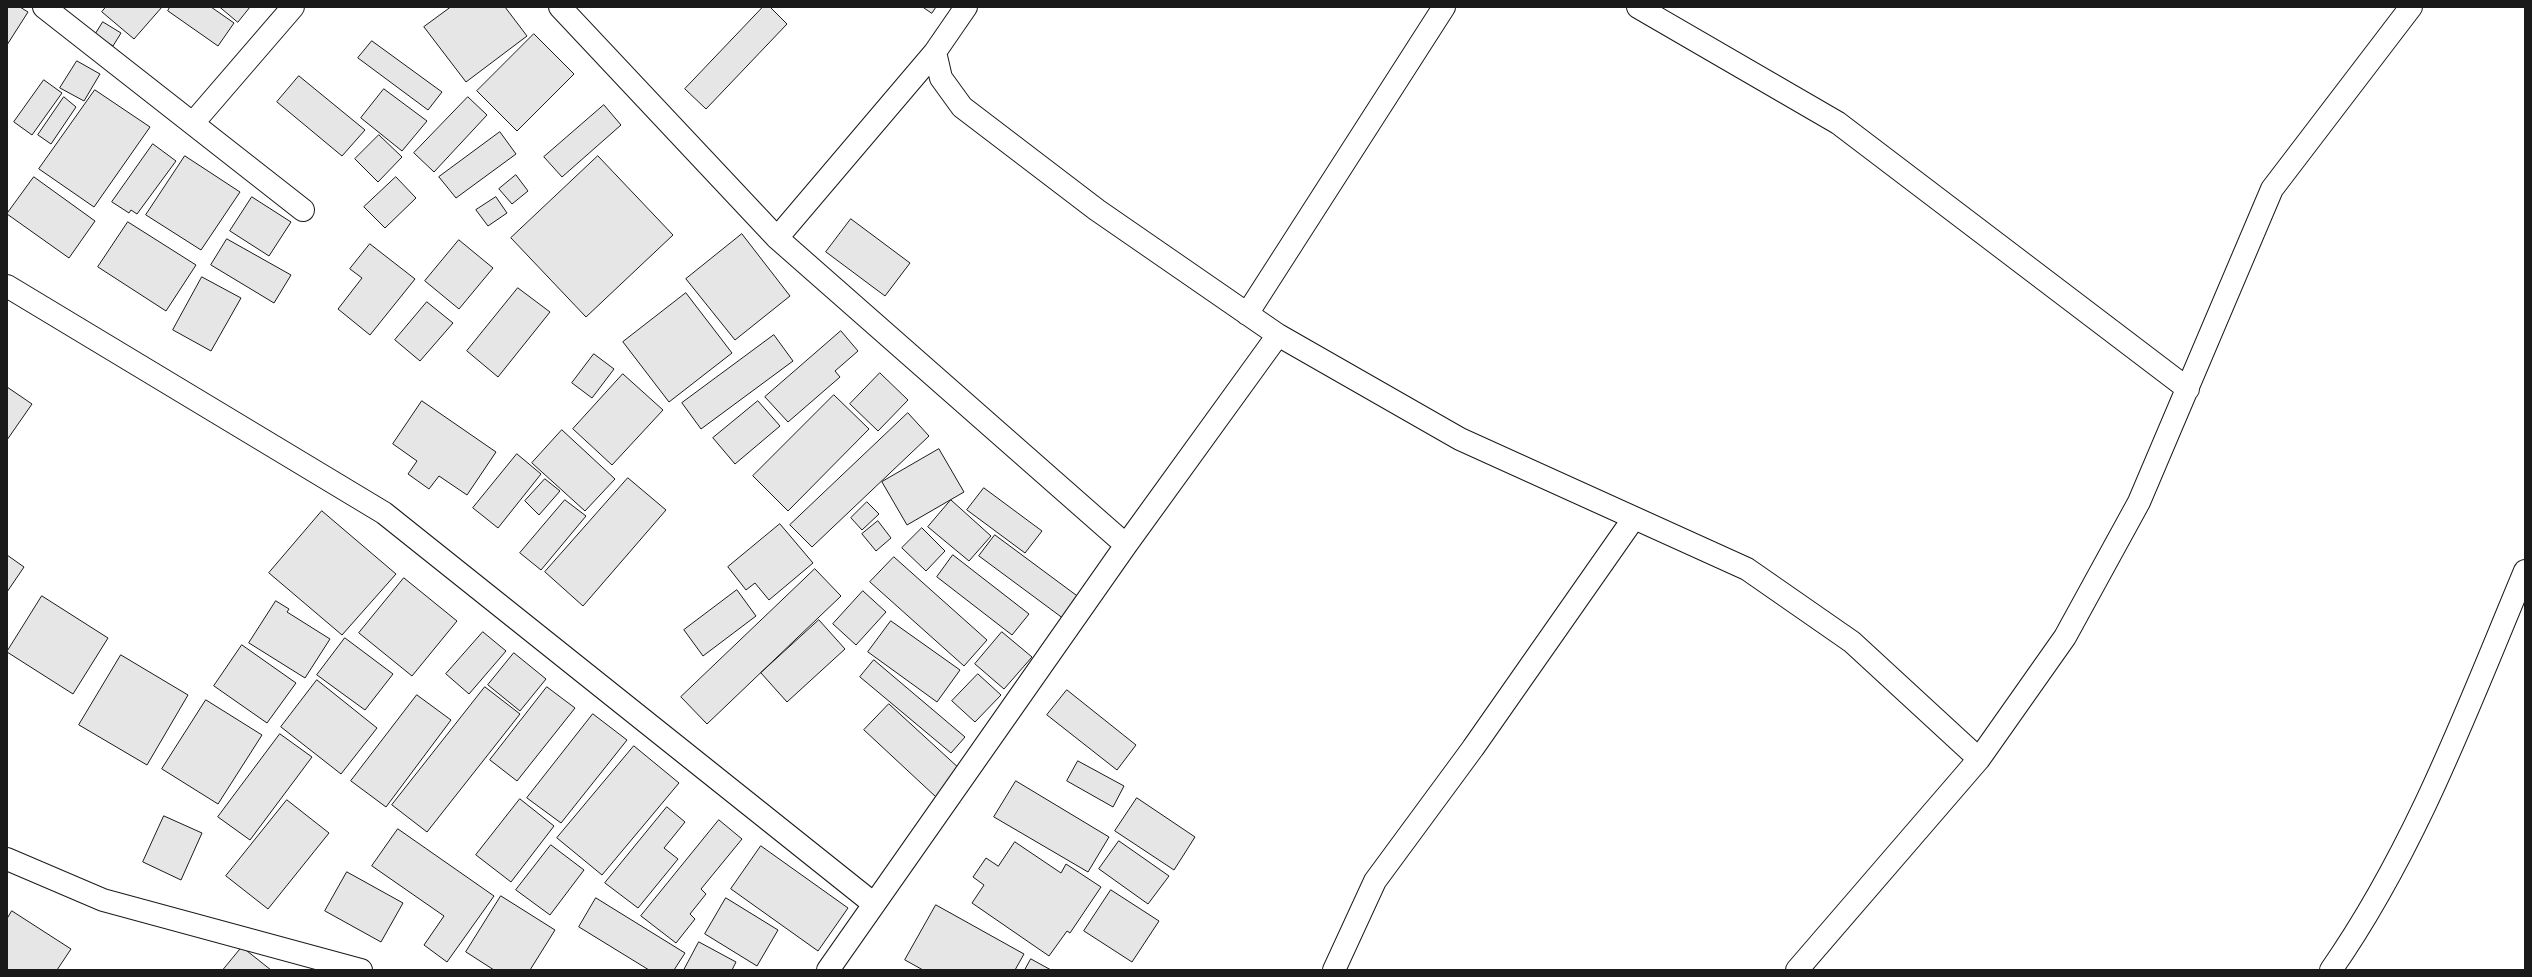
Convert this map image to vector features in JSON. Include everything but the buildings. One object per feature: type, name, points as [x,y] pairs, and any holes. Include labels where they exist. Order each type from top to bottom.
[{"type":"street","points":[[44,7],[303,210]]},
{"type":"street","points":[[193,123],[293,7]]},
{"type":"street","points":[[560,7],[777,238],[1126,545]]},
{"type":"street","points":[[777,238],[935,52],[966,7]]},
{"type":"street","points":[[1247,314],[1444,7]]},
{"type":"street","points":[[1638,7],[1838,123],[2188,389]]},
{"type":"street","points":[[1797,970],[1979,759],[2066,637],[2139,502],[2272,189],[2411,7]]},
{"type":"street","points":[[935,52],[941,78],[962,107],[1097,210],[1278,335],[1460,439],[1747,569],[1852,642],[1979,759]]},
{"type":"street","points":[[7,286],[384,513],[874,904]]},
{"type":"street","points":[[828,970],[1126,545],[1278,335]]},
{"type":"street","points":[[1334,970],[1375,881],[1473,748],[1634,518]]},
{"type":"street","points":[[2331,970],[2363,924],[2437,783],[2525,571]]},
{"type":"street","points":[[7,859],[102,900],[361,970]]}]
